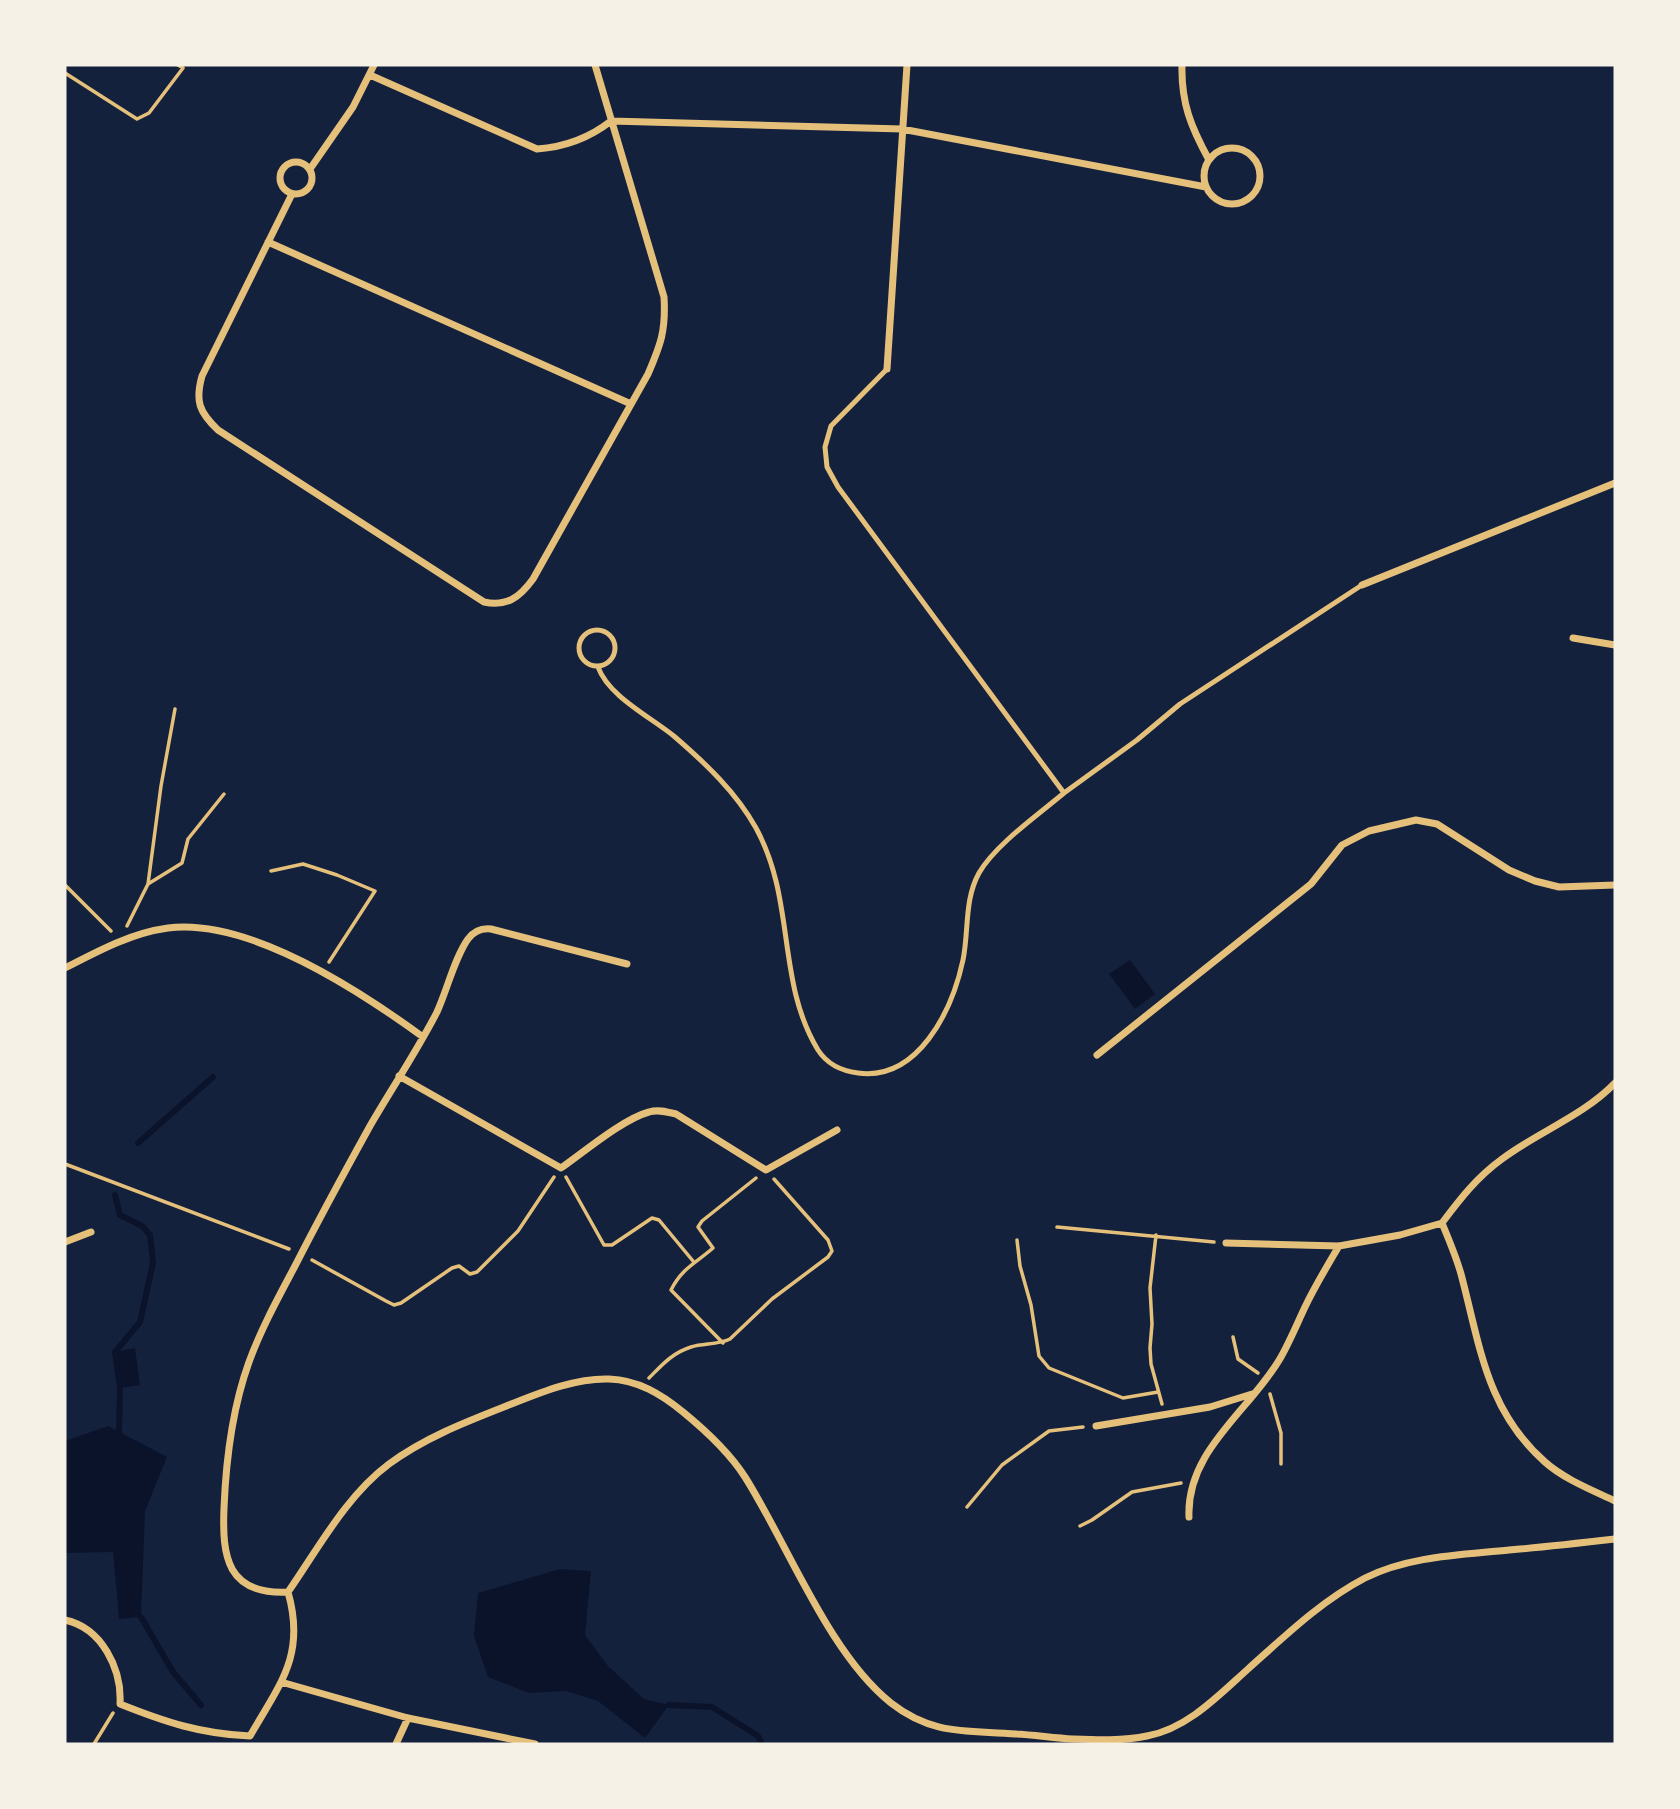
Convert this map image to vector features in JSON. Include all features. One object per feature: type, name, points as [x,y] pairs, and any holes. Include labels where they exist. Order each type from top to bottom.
[{"type":"street","points":[[374,65],[337,133],[310,169],[312,180],[307,190],[292,194],[202,376],[198,390],[200,405],[205,418],[218,430],[484,602],[495,604],[516,598],[533,579],[631,404],[660,346],[666,321],[664,297],[595,65]]},
{"type":"street","points":[[887,369],[907,65]]},
{"type":"street","points":[[1182,65],[1181,88],[1186,111],[1209,160]]},
{"type":"street","points":[[370,75],[537,149],[555,148],[576,142],[594,134],[611,121],[902,129],[1206,187],[1219,201],[1237,204],[1254,194],[1261,178],[1256,160],[1242,149],[1224,149],[1209,160],[1205,168],[1206,187]]},
{"type":"street","points":[[292,194],[283,188],[281,183],[283,168],[287,164],[297,162],[310,169]]},
{"type":"street","points":[[268,242],[631,404]]},
{"type":"street","points":[[1362,584],[1615,483]]},
{"type":"street","points":[[1573,638],[1615,645]]},
{"type":"street","points":[[1097,1055],[1311,884],[1342,845],[1369,831],[1416,820],[1437,824],[1509,870],[1535,881],[1559,887],[1615,885]]},
{"type":"street","points":[[65,968],[120,940],[167,928],[199,927],[220,930],[264,945],[323,973],[366,997],[423,1037]]},
{"type":"street","points":[[288,1592],[271,1593],[256,1589],[241,1580],[229,1564],[223,1547],[226,1463],[236,1407],[248,1364],[264,1324],[423,1037],[444,996],[466,942],[477,930],[491,929],[627,964]]},
{"type":"street","points":[[399,1076],[561,1168],[635,1118],[650,1112],[676,1114],[766,1170],[838,1130]]},
{"type":"street","points":[[1226,1243],[1339,1246],[1400,1235],[1442,1223],[1483,1173],[1574,1115],[1615,1083]]},
{"type":"street","points":[[1442,1223],[1460,1271],[1482,1360],[1500,1406],[1518,1436],[1547,1464],[1615,1501]]},
{"type":"street","points":[[65,1242],[91,1233]]},
{"type":"street","points":[[1189,1517],[1188,1499],[1195,1475],[1208,1452],[1280,1359],[1305,1306],[1339,1246]]},
{"type":"street","points":[[65,1620],[93,1634],[106,1649],[121,1686],[120,1704],[188,1729],[250,1737],[289,1666],[295,1638],[288,1592],[337,1520],[362,1490],[387,1466],[422,1443],[465,1422],[577,1382],[610,1379],[643,1384],[674,1404],[721,1447],[743,1474],[834,1635],[872,1686],[894,1706],[916,1719],[959,1732],[1091,1740],[1149,1736],[1192,1716],[1298,1624],[1340,1593],[1368,1577],[1402,1564],[1438,1557],[1615,1539]]},
{"type":"street","points":[[1096,1426],[1210,1406],[1254,1393]]},
{"type":"street","points":[[281,1682],[408,1718],[535,1744]]},
{"type":"street","points":[[396,1744],[408,1718]]},
{"type":"lane","points":[[887,369],[831,426],[825,447],[827,467],[838,488],[1064,793]]},
{"type":"lane","points":[[598,667],[608,686],[674,737],[735,796],[756,828],[774,869],[785,917],[793,988],[802,1020],[820,1054],[842,1071],[873,1075],[894,1068],[918,1051],[936,1030],[951,1001],[963,960],[970,894],[980,871],[1008,840],[1064,793],[1138,740],[1180,704],[1362,584]]},
{"type":"lane","points":[[599,630],[610,635],[616,646],[609,663],[598,667],[582,659],[579,648],[583,637],[599,630]]},
{"type":"path","points":[[65,73],[137,119],[149,113],[183,68],[178,65]]},
{"type":"path","points":[[65,886],[120,940],[148,884],[175,709]]},
{"type":"path","points":[[148,884],[182,863],[188,839],[224,794]]},
{"type":"path","points":[[271,871],[303,864],[337,874],[375,891],[323,973]]},
{"type":"path","points":[[65,1164],[301,1254],[394,1305],[452,1268],[459,1266],[470,1274],[477,1272],[518,1231],[561,1168],[604,1245],[612,1245],[652,1218],[659,1220],[693,1261]]},
{"type":"path","points":[[643,1384],[671,1355],[691,1347],[723,1343],[730,1339],[772,1299],[828,1257],[832,1251],[828,1240],[766,1170],[702,1221],[698,1227],[699,1231],[713,1248],[693,1261],[671,1290],[723,1343]]},
{"type":"path","points":[[1057,1227],[1226,1243]]},
{"type":"path","points":[[1156,1235],[1150,1288],[1153,1324],[1150,1348],[1164,1413]]},
{"type":"path","points":[[1017,1240],[1039,1356],[1049,1368],[1123,1398],[1158,1392]]},
{"type":"path","points":[[967,1507],[1002,1465],[1049,1431],[1096,1426]]},
{"type":"path","points":[[1080,1526],[1132,1492],[1178,1485],[1195,1475]]},
{"type":"path","points":[[94,1744],[120,1704]]},
{"type":"water","points":[[1130,960],[1155,994],[1135,1009],[1109,974]]},
{"type":"water","points":[[135,1348],[140,1385],[120,1388],[115,1352]]},
{"type":"water","points":[[108,1426],[167,1457],[145,1511],[141,1617],[119,1619],[113,1552],[65,1553],[65,1441]]},
{"type":"water","points":[[560,1569],[591,1571],[585,1635],[608,1666],[644,1699],[669,1705],[645,1738],[598,1701],[566,1691],[529,1693],[488,1677],[474,1636],[478,1593]]},
{"type":"waterway","points":[[138,1143],[213,1077]]},
{"type":"waterway","points":[[115,1195],[120,1215],[142,1226],[150,1235],[153,1263],[140,1322],[115,1352],[120,1388],[119,1432]]},
{"type":"waterway","points":[[141,1617],[173,1672],[201,1705]]},
{"type":"waterway","points":[[669,1705],[712,1707],[758,1736],[762,1744]]}]
